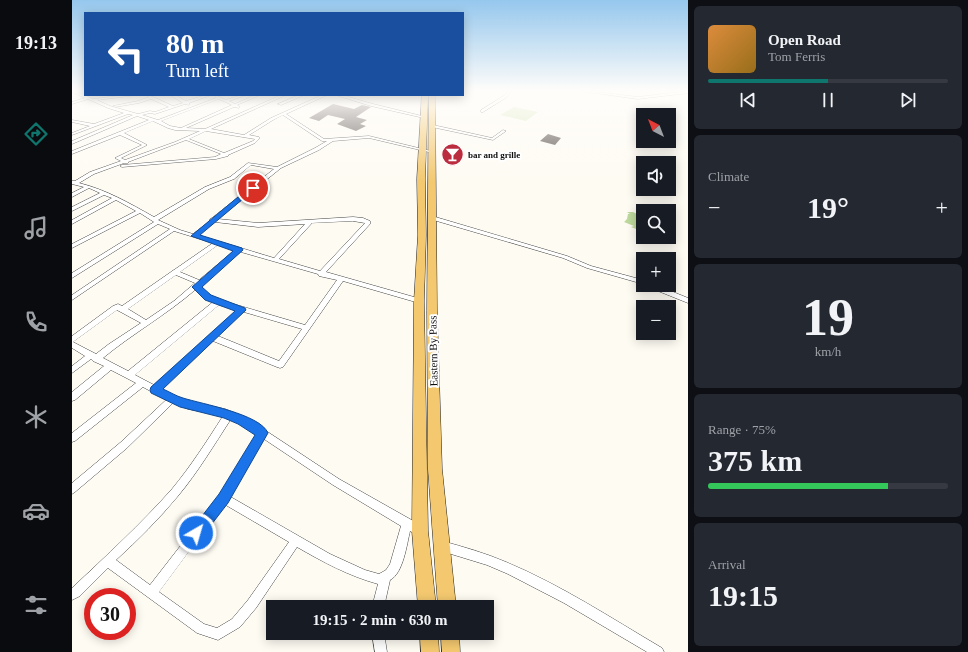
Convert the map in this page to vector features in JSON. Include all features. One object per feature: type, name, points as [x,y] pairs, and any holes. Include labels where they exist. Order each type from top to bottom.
[{"type":"main road","name":"Eastern By Pass","points":[[425,121],[432,218],[435,469],[446,600]]},
{"type":"main road","name":"Eastern By Pass","points":[[426,600],[420,531],[419,301],[428,151],[433,126],[432,121]]},
{"type":"main road","points":[[429,640],[430,652]]},
{"type":"main road","points":[[450,640],[451,652]]},
{"type":"street","points":[[74,121],[94,126]]},
{"type":"street","points":[[72,134],[105,121]]},
{"type":"street","points":[[72,143],[122,121]]},
{"type":"street","points":[[72,153],[148,121]]},
{"type":"street","points":[[109,167],[216,158],[254,142],[258,138],[208,129],[181,129],[162,125],[158,121]]},
{"type":"street","points":[[181,129],[199,121]]},
{"type":"street","points":[[73,182],[109,167],[186,139],[224,121]]},
{"type":"street","points":[[244,136],[268,121]]},
{"type":"street","points":[[296,121],[320,139],[324,140],[369,137],[428,151]]},
{"type":"street","points":[[433,126],[493,139],[504,131]]},
{"type":"street","points":[[120,133],[145,145],[117,158],[126,162]]},
{"type":"street","points":[[186,139],[226,155]]},
{"type":"street","points":[[194,236],[277,168],[317,149],[333,139]]},
{"type":"street","points":[[72,276],[207,188],[232,178],[250,164],[277,168]]},
{"type":"street","points":[[73,182],[88,186],[116,198],[156,221],[194,236],[321,274],[419,301]]},
{"type":"street","points":[[72,195],[88,186]]},
{"type":"street","points":[[72,209],[104,193]]},
{"type":"street","points":[[72,222],[116,198]]},
{"type":"street","points":[[72,246],[140,211]]},
{"type":"street","points":[[432,218],[565,257],[589,268],[636,280]]},
{"type":"street","points":[[212,220],[258,224],[353,219],[366,221],[368,224],[321,274]]},
{"type":"street","points":[[275,260],[310,222]]},
{"type":"street","points":[[72,298],[174,229]]},
{"type":"street","points":[[122,310],[217,243]]},
{"type":"street","points":[[72,370],[112,346],[199,285],[239,250]]},
{"type":"street","points":[[174,272],[199,285],[206,296],[218,302],[307,328]]},
{"type":"street","points":[[212,337],[280,366],[341,279]]},
{"type":"street","points":[[667,292],[688,301]]},
{"type":"street","points":[[128,376],[218,302]]},
{"type":"street","points":[[72,340],[113,309],[118,307],[146,323]]},
{"type":"street","points":[[155,390],[242,310]]},
{"type":"street","points":[[72,345],[93,358],[172,399],[242,420],[336,482],[420,531]]},
{"type":"street","points":[[72,397],[109,366]]},
{"type":"street","points":[[72,438],[142,383]]},
{"type":"street","points":[[72,489],[124,445],[172,399]]},
{"type":"street","points":[[72,594],[76,592],[108,561],[174,493],[191,472],[229,415]]},
{"type":"street","points":[[152,592],[223,498],[263,433]]},
{"type":"street","points":[[223,498],[326,558],[364,575],[379,579],[385,578],[395,567],[406,523]]},
{"type":"street","points":[[108,561],[201,629],[218,634],[236,623],[252,604],[296,540]]},
{"type":"street","points":[[442,546],[482,558],[511,569],[577,604],[658,652]]},
{"type":"street","points":[[380,600],[385,578]]},
{"type":"street","points":[[379,640],[381,652]]},
{"type":"green space","points":[[627,212],[636,214],[636,229],[631,227],[634,226],[624,222],[627,219],[628,214],[630,214]]},
{"type":"building","points":[[341,121],[365,121],[360,124],[366,126],[356,131],[337,124]]},
{"type":"building","points":[[548,134],[561,138],[555,145],[540,141]]},
{"type":"place","name":"bar and grille","points":[[453,155]]},
{"type":"route","points":[[196,533],[223,498],[263,433],[242,420],[225,413],[188,405],[155,390],[242,310],[218,302],[206,296],[196,287],[239,250],[194,236],[235,201],[253,188]]}]
